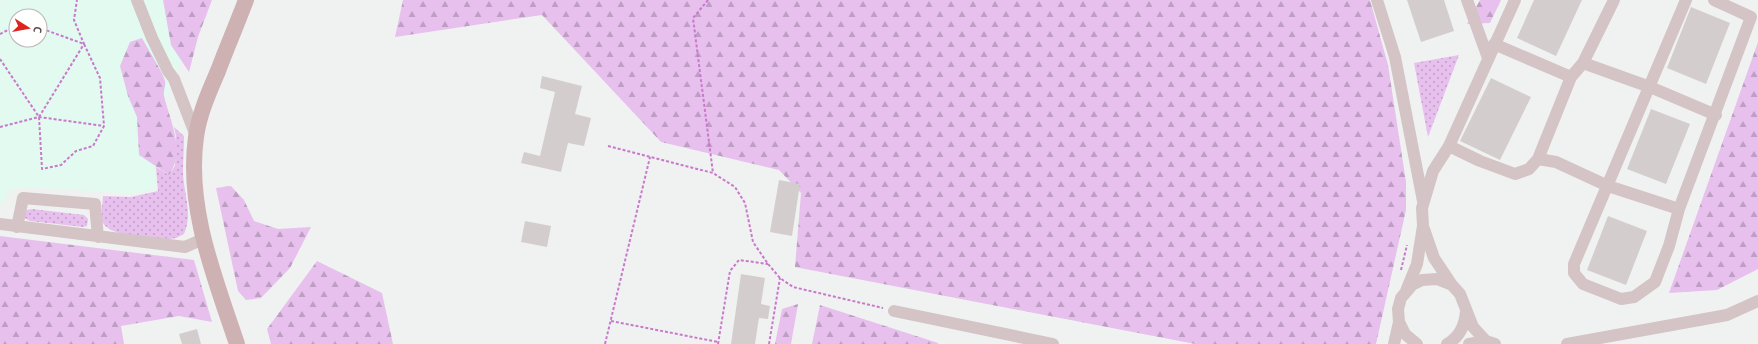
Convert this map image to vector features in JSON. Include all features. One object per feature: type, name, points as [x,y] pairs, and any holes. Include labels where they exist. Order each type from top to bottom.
[{"type":"main road","points":[[237,344],[203,239],[196,198],[194,161],[196,136],[212,84],[246,0]]},
{"type":"street","points":[[137,0],[152,38],[168,71],[174,79],[196,136]]},
{"type":"street","points":[[1378,0],[1395,58],[1423,204]]},
{"type":"street","points":[[1467,0],[1488,58]]},
{"type":"street","points":[[1406,291],[1417,264],[1423,226],[1422,208],[1433,171],[1449,146],[1515,0]]},
{"type":"street","points":[[1449,146],[1480,161],[1515,174],[1529,169],[1538,159],[1571,78],[1583,63],[1614,0]]},
{"type":"street","points":[[1686,0],[1574,264],[1574,273],[1583,284],[1621,299],[1634,297],[1655,282],[1669,246],[1679,209],[1716,115],[1751,17],[1714,0]]},
{"type":"street","points":[[1494,44],[1571,78]]},
{"type":"street","points":[[1583,63],[1650,87],[1716,115]]},
{"type":"street","points":[[1538,159],[1556,162],[1608,186],[1679,209]]},
{"type":"street","points":[[17,226],[23,198],[95,204],[98,237]]},
{"type":"street","points":[[0,224],[185,247],[203,239]]},
{"type":"street","points":[[1423,226],[1434,258],[1452,285],[1460,294],[1473,327],[1491,343]]},
{"type":"street","points":[[1394,344],[1399,322],[1398,309],[1401,298],[1406,291],[1412,285],[1422,280],[1437,279],[1452,285]]},
{"type":"street","points":[[1567,344],[1727,315],[1758,301]]},
{"type":"street","points":[[1447,344],[1457,337],[1462,330],[1466,310]]},
{"type":"street","points":[[894,311],[1053,344]]},
{"type":"street","points":[[1399,322],[1405,334],[1417,344]]},
{"type":"street","points":[[1469,344],[1491,343]]},
{"type":"path","points":[[0,59],[39,117],[42,169],[61,165],[76,151],[93,146],[104,126],[100,78],[74,20],[77,0]]},
{"type":"path","points":[[708,0],[693,18],[713,173]]},
{"type":"path","points":[[48,31],[84,44]]},
{"type":"path","points":[[39,117],[84,44]]},
{"type":"path","points":[[0,127],[39,117],[52,117],[104,126]]},
{"type":"path","points":[[608,146],[713,173],[735,187],[745,203],[753,242],[768,264],[780,278],[793,287],[894,311]]},
{"type":"path","points":[[605,344],[650,157]]},
{"type":"path","points":[[611,321],[718,343],[730,271],[739,260],[768,264]]},
{"type":"path","points":[[769,344],[780,278]]},
{"type":"shaded area","points":[[0,0],[206,0],[152,134],[156,189],[135,194],[28,187],[11,189],[3,203],[0,203]]},
{"type":"green space","points":[[163,0],[212,0],[198,37],[189,72],[171,45]]},
{"type":"green space","points":[[403,0],[1370,0],[1388,65],[1406,182],[1406,210],[1376,344],[1195,344],[795,267],[801,193],[779,170],[661,142],[542,15],[395,37]]},
{"type":"green space","points":[[1480,0],[1501,0],[1490,23],[1467,24]]},
{"type":"green space","points":[[142,38],[165,81],[164,96],[173,126],[176,146],[174,166],[169,175],[139,155],[137,117],[128,96],[120,66],[130,42]]},
{"type":"green space","points":[[1758,42],[1758,269],[1717,290],[1669,293]]},
{"type":"green space","points":[[1459,55],[1428,137],[1414,63]]},
{"type":"green space","points":[[174,127],[184,136],[183,173],[188,219],[184,234],[176,238],[169,239],[142,237],[122,234],[106,227],[101,218],[103,196],[131,197],[158,191],[156,167],[169,175],[175,166],[176,136]]},
{"type":"green space","points":[[231,186],[244,200],[254,221],[278,229],[311,227],[290,268],[261,298],[246,300],[238,291],[216,188]]},
{"type":"green space","points":[[32,209],[84,215],[88,219],[87,226],[83,227],[30,221],[25,218],[24,213],[27,210]]},
{"type":"green space","points":[[0,236],[194,260],[212,322],[179,316],[121,326],[124,344],[0,344]]},
{"type":"green space","points":[[317,261],[382,293],[393,344],[271,344],[267,329]]},
{"type":"green space","points":[[798,304],[791,344],[775,344],[782,309]]},
{"type":"green space","points":[[820,305],[938,343],[938,344],[812,344]]},
{"type":"building","points":[[1407,0],[1444,0],[1454,31],[1421,42]]},
{"type":"building","points":[[1534,0],[1582,0],[1556,56],[1517,38]]},
{"type":"building","points":[[1691,7],[1730,23],[1706,84],[1667,68]]},
{"type":"building","points":[[542,76],[582,86],[575,114],[591,118],[584,146],[568,143],[561,172],[521,163],[524,152],[540,156],[555,92],[540,88]]},
{"type":"building","points":[[1491,78],[1531,97],[1500,160],[1460,141]]},
{"type":"building","points":[[1651,109],[1690,124],[1666,184],[1627,169]]},
{"type":"building","points":[[779,180],[800,184],[792,236],[770,232]]},
{"type":"building","points":[[1608,216],[1647,231],[1626,285],[1587,270]]},
{"type":"building","points":[[525,221],[551,226],[547,247],[521,242]]},
{"type":"building","points":[[741,274],[765,278],[761,304],[770,306],[768,319],[759,318],[755,344],[731,344]]},
{"type":"building","points":[[197,329],[201,344],[182,344],[179,334]]}]
